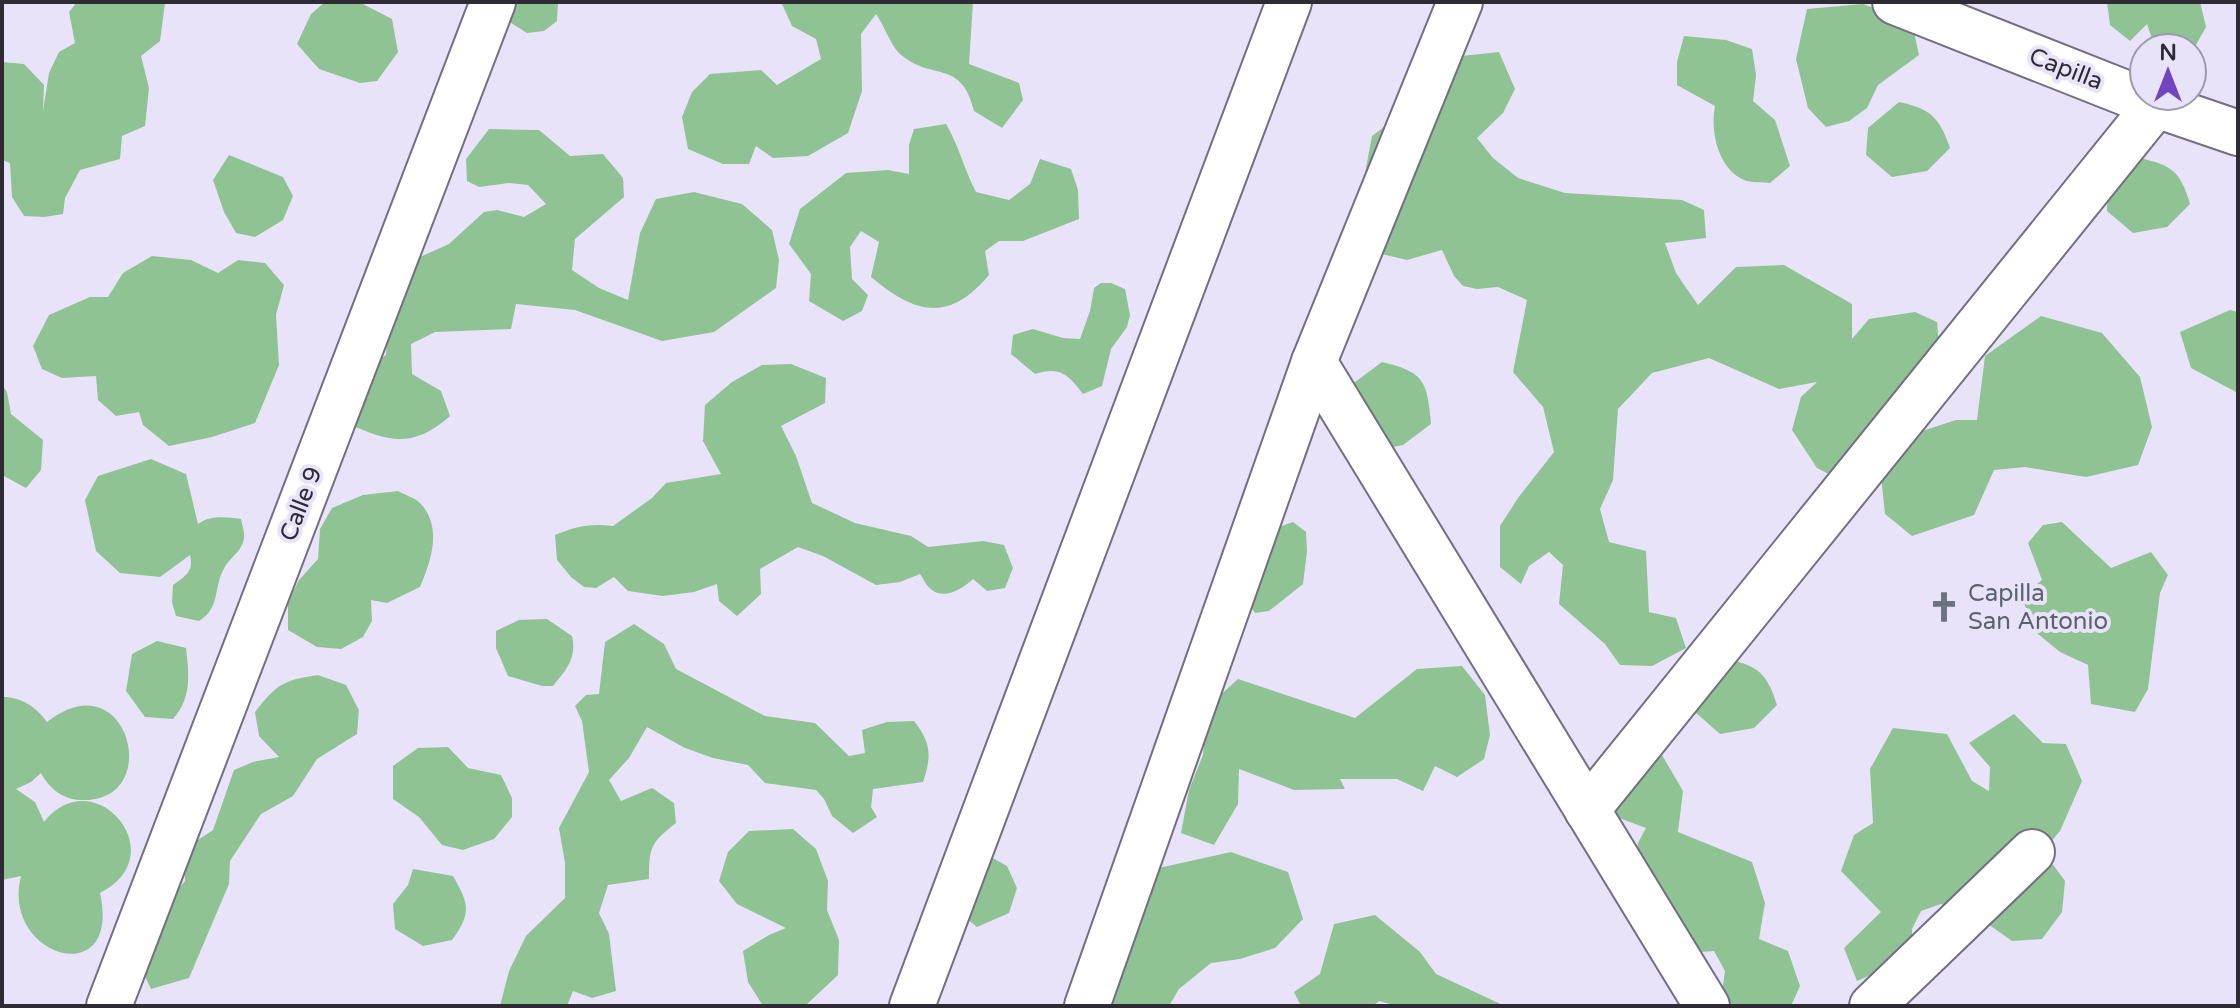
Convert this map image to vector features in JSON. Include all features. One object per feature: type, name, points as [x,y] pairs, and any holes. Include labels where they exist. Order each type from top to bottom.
[{"type":"street","name":"Calle 9","points":[[109,1006],[493,2]]},
{"type":"street","points":[[912,1006],[1289,2]]},
{"type":"street","points":[[1087,1006],[1314,362],[1460,2]]},
{"type":"street","name":"Capilla","points":[[1895,2],[2128,94]]},
{"type":"street","points":[[1587,810],[2150,112]]},
{"type":"street","name":"Capilla","points":[[2176,112],[2238,133]]},
{"type":"street","points":[[1314,362],[1707,1006]]},
{"type":"street","points":[[1872,1006],[2032,852]]},
{"type":"green space","points":[[77,2],[165,3],[160,41],[141,56],[149,88],[145,126],[122,136],[120,159],[80,170],[65,198],[63,214],[24,216],[12,197],[10,163],[2,160],[2,62],[24,64],[44,85],[43,111],[49,73],[59,52],[75,43],[69,12]]},
{"type":"green space","points":[[325,2],[359,2],[392,19],[398,52],[377,81],[360,83],[319,69],[297,44],[311,14]]},
{"type":"green space","points":[[490,2],[558,2],[557,21],[544,31],[527,33],[494,12]]},
{"type":"green space","points":[[781,2],[973,2],[969,64],[1019,83],[1023,100],[1002,128],[974,111],[968,94],[953,77],[911,62],[899,53],[876,14],[861,34],[862,91],[848,133],[808,156],[773,158],[756,146],[749,164],[723,164],[688,149],[682,117],[692,92],[710,74],[761,70],[777,85],[821,59],[816,39],[792,26]]},
{"type":"green space","points":[[2107,2],[2200,2],[2206,27],[2203,32],[2150,32],[2147,24],[2139,32],[2128,32],[2128,39],[2110,25]]},
{"type":"green space","points":[[1863,4],[1912,23],[1919,55],[1878,85],[1867,108],[1849,121],[1826,127],[1808,108],[1796,59],[1807,9]]},
{"type":"green space","points":[[1684,36],[1726,40],[1752,49],[1756,75],[1753,101],[1775,120],[1790,166],[1770,183],[1744,180],[1735,175],[1722,158],[1715,138],[1715,106],[1677,85],[1677,62]]},
{"type":"green space","points":[[1499,52],[1515,89],[1503,113],[1477,138],[1493,158],[1518,178],[1565,193],[1682,200],[1704,210],[1706,238],[1665,243],[1676,273],[1698,305],[1736,267],[1784,265],[1852,304],[1852,339],[1869,319],[1915,312],[1937,322],[1940,357],[1879,445],[1956,420],[1977,420],[1985,356],[2041,316],[2102,333],[2140,377],[2152,427],[2138,465],[2086,477],[2025,467],[1994,470],[1974,515],[1912,536],[1885,514],[1878,447],[1840,480],[1817,468],[1792,430],[1801,397],[1817,382],[1779,389],[1709,358],[1652,373],[1618,409],[1613,480],[1600,509],[1609,542],[1646,551],[1649,612],[1676,618],[1686,648],[1652,666],[1620,665],[1605,644],[1559,604],[1563,565],[1549,552],[1529,566],[1521,584],[1500,567],[1500,526],[1554,452],[1543,407],[1513,372],[1527,300],[1498,287],[1477,289],[1463,286],[1454,276],[1442,250],[1407,260],[1369,251],[1360,200],[1372,136],[1421,99],[1443,58]]},
{"type":"green space","points":[[1899,102],[1932,116],[1950,148],[1927,171],[1892,177],[1866,155],[1868,128]]},
{"type":"green space","points":[[946,124],[976,192],[1009,200],[1030,184],[1040,159],[1071,169],[1078,190],[1079,219],[1023,241],[999,241],[985,251],[989,275],[974,290],[960,301],[932,308],[902,299],[871,277],[879,242],[861,231],[850,247],[852,279],[868,295],[862,311],[843,321],[809,301],[811,274],[789,244],[800,209],[846,173],[888,170],[909,174],[909,145],[914,129]]},
{"type":"green space","points":[[489,129],[539,130],[570,156],[603,154],[623,178],[624,197],[575,239],[572,270],[599,288],[628,300],[640,233],[656,199],[694,192],[742,204],[772,230],[779,260],[776,288],[714,332],[662,341],[575,310],[516,304],[511,329],[435,332],[411,344],[412,374],[441,391],[450,416],[437,427],[412,438],[400,439],[375,435],[347,423],[369,366],[386,355],[388,320],[399,293],[420,257],[449,244],[484,212],[497,210],[524,217],[546,204],[528,185],[509,183],[479,187],[467,181],[466,159]]},
{"type":"green space","points":[[229,155],[283,177],[293,196],[283,220],[255,237],[236,233],[224,212],[213,180]]},
{"type":"green space","points":[[2139,158],[2173,171],[2190,204],[2167,227],[2133,233],[2107,211],[2108,184]]},
{"type":"green space","points":[[152,256],[191,260],[218,273],[238,260],[265,263],[284,285],[276,315],[279,365],[255,423],[212,437],[169,446],[143,425],[139,412],[116,416],[98,400],[96,376],[62,378],[42,369],[33,346],[49,315],[90,297],[108,297],[123,273]]},
{"type":"green space","points":[[1101,283],[1111,283],[1125,289],[1130,315],[1127,327],[1111,349],[1102,386],[1083,394],[1063,374],[1051,371],[1035,374],[1011,354],[1013,335],[1033,329],[1063,338],[1080,339],[1094,288]]},
{"type":"green space","points":[[2230,310],[2238,312],[2238,393],[2191,368],[2180,332]]},
{"type":"green space","points":[[1382,362],[1407,370],[1421,381],[1428,398],[1431,424],[1403,445],[1365,453],[1347,388]]},
{"type":"green space","points":[[791,364],[826,378],[825,403],[781,426],[796,456],[812,503],[855,523],[911,536],[928,547],[983,541],[1004,545],[1013,568],[1005,588],[987,591],[973,579],[960,589],[943,594],[930,589],[920,574],[900,582],[876,585],[823,556],[798,547],[760,569],[761,594],[737,616],[719,601],[717,584],[694,592],[663,596],[628,591],[614,577],[596,588],[584,587],[571,577],[557,560],[555,535],[583,526],[613,526],[652,498],[666,483],[721,474],[703,441],[705,405],[732,382],[762,365]]},
{"type":"green space","points":[[2,385],[7,392],[11,414],[43,440],[41,470],[26,488],[2,475]]},
{"type":"green space","points":[[151,459],[186,474],[198,524],[213,518],[241,519],[243,542],[222,573],[211,609],[199,621],[176,616],[172,602],[173,585],[188,573],[190,555],[160,577],[120,573],[96,551],[85,500],[98,476]]},
{"type":"green space","points":[[398,491],[420,503],[431,523],[433,544],[420,587],[387,603],[371,600],[372,621],[363,637],[341,649],[317,647],[288,630],[288,602],[299,580],[318,559],[320,529],[332,508],[363,495]]},
{"type":"green space","points":[[1293,522],[1306,532],[1303,584],[1269,611],[1255,613],[1245,598],[1268,531]]},
{"type":"green space","points":[[2062,522],[2111,568],[2151,552],[2168,575],[2160,593],[2148,689],[2135,712],[2091,704],[2088,665],[2060,652],[2038,634],[2021,597],[2042,580],[2028,543],[2043,525]]},
{"type":"green space","points":[[547,619],[572,636],[572,657],[566,669],[553,686],[508,676],[496,648],[496,631],[519,620]]},
{"type":"green space","points":[[634,624],[664,644],[676,669],[765,716],[815,723],[849,756],[865,753],[862,730],[887,722],[914,721],[927,743],[928,764],[923,782],[873,789],[871,807],[877,817],[853,833],[832,816],[816,790],[765,783],[748,765],[685,748],[647,727],[629,758],[609,780],[621,801],[652,788],[674,803],[676,823],[653,846],[649,879],[608,885],[599,913],[609,934],[616,991],[592,998],[573,991],[567,1006],[500,1006],[509,971],[526,936],[565,898],[565,863],[559,828],[589,772],[582,721],[575,706],[586,695],[599,694],[605,642]]},
{"type":"green space","points":[[157,641],[186,648],[186,694],[173,719],[145,717],[126,691],[132,654]]},
{"type":"green space","points":[[1727,659],[1760,673],[1777,705],[1754,728],[1720,734],[1695,712],[1696,685]]},
{"type":"green space","points":[[1462,666],[1485,695],[1490,735],[1484,759],[1457,777],[1435,766],[1423,791],[1397,779],[1340,779],[1345,789],[1294,790],[1239,769],[1238,804],[1214,845],[1181,833],[1189,790],[1203,755],[1206,708],[1238,679],[1355,718],[1417,669]]},
{"type":"green space","points":[[318,675],[346,685],[359,710],[357,734],[317,759],[293,796],[261,814],[230,861],[229,884],[189,978],[151,989],[142,970],[152,939],[166,919],[168,901],[185,881],[184,862],[192,844],[213,830],[234,770],[253,762],[279,757],[259,736],[255,712],[281,685]]},
{"type":"green space","points":[[2,697],[28,704],[47,722],[75,707],[99,707],[116,719],[126,738],[129,760],[123,781],[107,795],[80,800],[67,797],[52,788],[41,773],[16,789],[35,802],[44,822],[64,805],[85,801],[104,807],[119,820],[129,837],[130,857],[121,876],[100,893],[102,924],[94,944],[79,953],[61,952],[43,943],[28,927],[19,904],[21,876],[2,880]]},
{"type":"green space","points":[[2014,714],[2043,743],[2066,744],[2082,781],[2060,831],[2043,851],[2065,881],[2062,912],[2042,939],[2012,941],[1974,914],[1941,904],[1921,911],[1912,929],[1912,950],[1857,981],[1844,948],[1881,912],[1841,871],[1854,835],[1873,823],[1870,769],[1893,728],[1947,734],[1972,781],[1989,791],[1990,767],[1969,743]]},
{"type":"green space","points":[[448,747],[468,768],[501,775],[512,798],[512,817],[494,839],[463,850],[442,845],[419,817],[393,799],[393,766],[418,748]]},
{"type":"green space","points":[[1658,748],[1683,791],[1678,832],[1752,862],[1765,903],[1759,939],[1788,951],[1800,986],[1791,1006],[1720,1006],[1725,971],[1714,951],[1689,953],[1635,865],[1638,843],[1646,828],[1603,812]]},
{"type":"green space","points":[[793,829],[816,849],[828,881],[827,910],[839,940],[838,975],[805,1006],[763,1006],[748,982],[743,951],[786,928],[737,904],[719,881],[728,852],[749,831]]},
{"type":"green space","points":[[982,852],[1007,866],[1017,888],[1009,913],[977,927],[956,910]]},
{"type":"green space","points":[[1231,852],[1288,872],[1303,919],[1275,948],[1240,959],[1211,963],[1179,989],[1169,1006],[1100,1006],[1145,871]]},
{"type":"green space","points":[[413,869],[453,876],[466,908],[463,923],[452,940],[423,946],[395,929],[393,904],[408,885]]},
{"type":"green space","points":[[1375,915],[1420,952],[1436,974],[1505,1006],[1397,1006],[1379,1001],[1373,1006],[1301,1006],[1294,992],[1320,974],[1334,924]]},
{"type":"place","name":"Capilla San Antonio","points":[[1944,607]]}]
